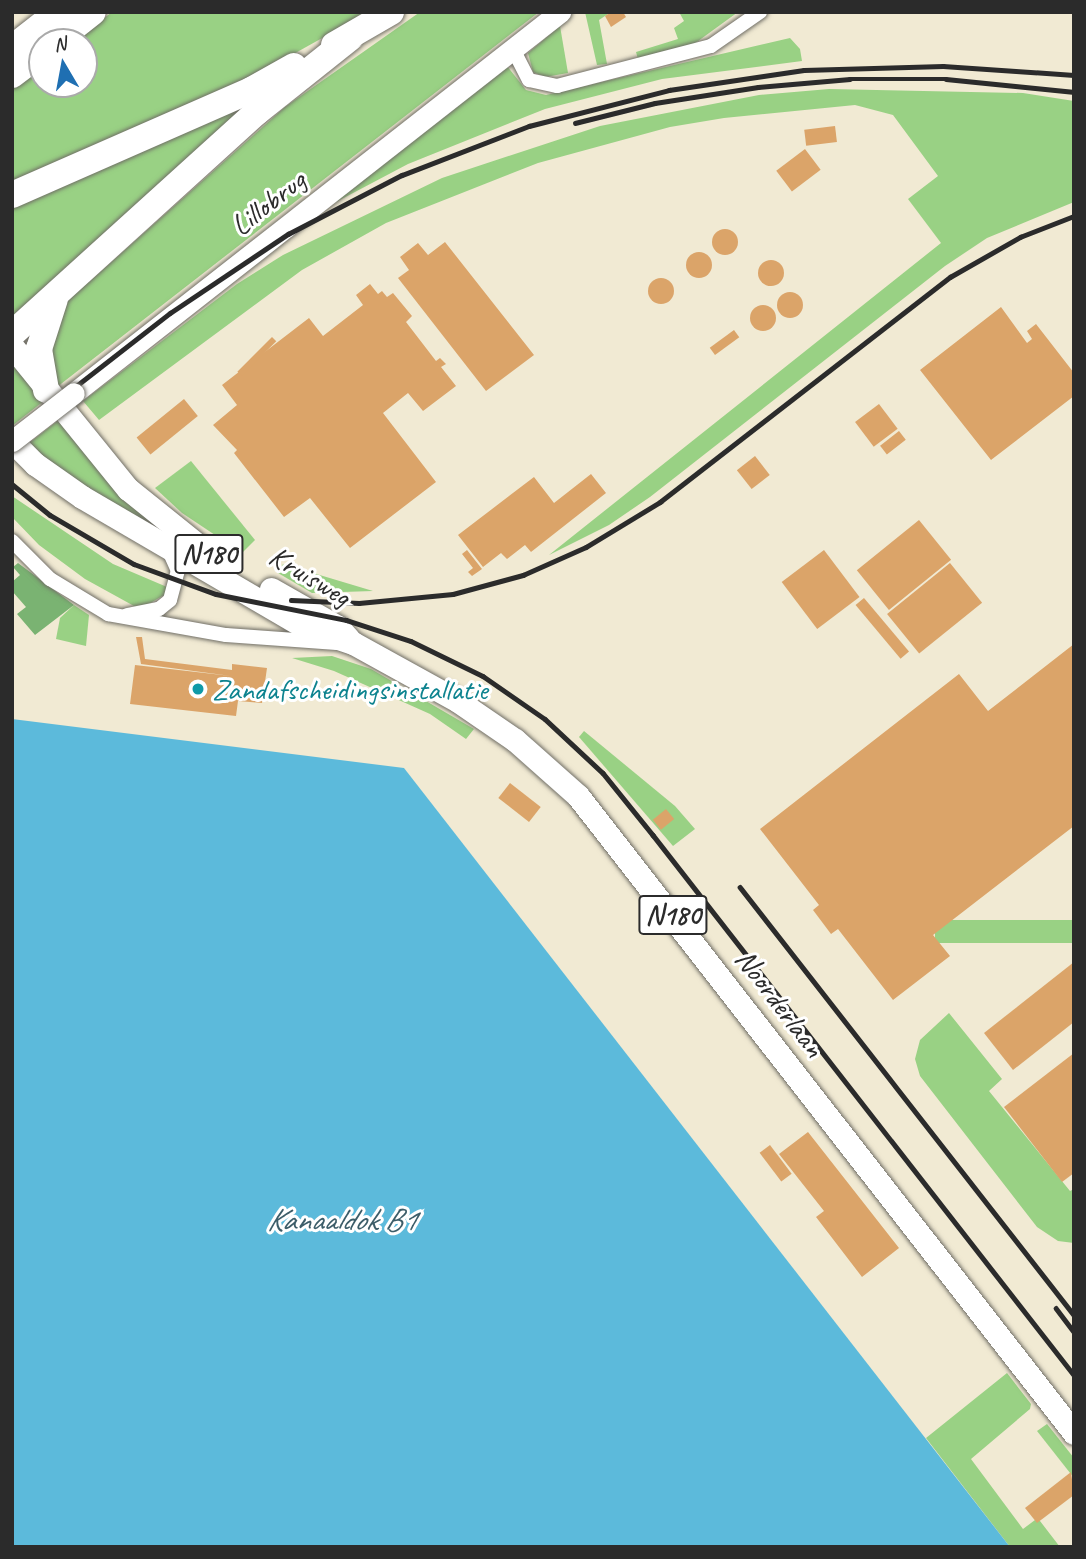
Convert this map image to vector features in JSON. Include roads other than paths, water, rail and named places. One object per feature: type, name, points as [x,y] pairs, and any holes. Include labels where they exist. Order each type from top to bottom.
[{"type":"highway","points":[[12,48],[58,12]]},
{"type":"highway","points":[[73,28],[93,12]]},
{"type":"highway","points":[[12,195],[251,90],[350,38],[391,12]]},
{"type":"highway","points":[[12,334],[257,112],[350,38]]},
{"type":"highway","points":[[12,75],[28,63]]},
{"type":"highway","points":[[46,390],[39,349],[42,331],[60,291]]},
{"type":"main road","name":"Kruisweg","points":[[12,346],[46,390],[152,512],[209,554],[338,627],[352,643]]},
{"type":"main road","name":"Kruisweg","points":[[12,441],[60,482],[311,630],[352,643]]},
{"type":"main road","name":"Noorderlaan","points":[[352,643],[497,726],[578,796],[1074,1433]]},
{"type":"street","name":"Lillobrug","points":[[12,441],[560,12]]},
{"type":"street","points":[[513,49],[529,80],[557,86],[711,46],[760,12]]},
{"type":"street","points":[[12,541],[50,579],[108,614],[239,636],[352,643]]},
{"type":"street","points":[[108,614],[145,613],[170,600],[178,571],[162,542]]},
{"type":"water","name":"Kanaaldok B1","points":[[12,719],[404,768],[1010,1547],[12,1547]]},
{"type":"railway","points":[[12,436],[170,313],[288,234],[402,175],[529,126],[669,90],[804,70],[943,66],[1074,75]]},
{"type":"railway","points":[[575,123],[655,103],[758,87],[850,79],[946,79],[1074,92]]},
{"type":"railway","points":[[291,600],[359,603],[453,594],[523,575],[586,547],[660,502],[950,277],[1020,237],[1074,216]]},
{"type":"railway","points":[[12,484],[50,515],[134,564],[216,594],[346,620],[411,641],[483,676],[545,719],[603,773],[653,835],[1074,1375]]},
{"type":"railway","points":[[740,887],[1074,1315]]},
{"type":"railway","points":[[1056,1308],[1074,1332]]},
{"type":"place","name":"Zandafscheidingsinstallatie","points":[[198,689]]}]
